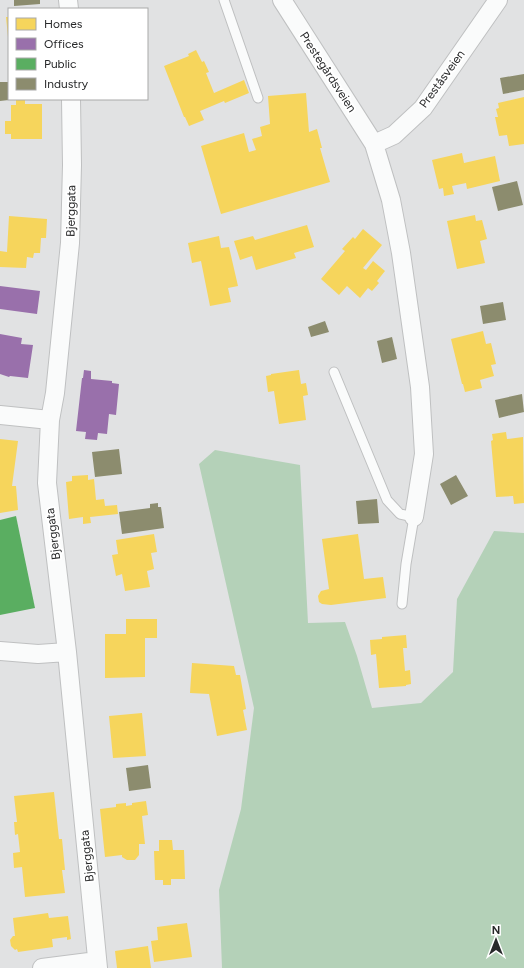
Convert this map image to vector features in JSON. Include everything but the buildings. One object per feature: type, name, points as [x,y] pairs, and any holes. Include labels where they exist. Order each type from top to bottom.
[{"type":"street","name":"Prestegårdsveien","points":[[282,0],[374,144],[391,200],[401,253],[420,387],[424,454],[414,517]]},
{"type":"street","name":"Preståsveien","points":[[374,144],[394,135],[423,108],[498,0]]},
{"type":"street","name":"Bjerggata","points":[[71,100],[72,165],[70,243],[55,393],[50,420],[47,483],[67,652],[98,964]]},
{"type":"street","points":[[0,414],[50,420]]},
{"type":"street","points":[[0,651],[38,654],[67,652]]},
{"type":"street","points":[[46,968],[98,964]]},
{"type":"lane","points":[[224,0],[258,98]]},
{"type":"lane","points":[[334,372],[387,500],[400,514],[414,517],[406,564],[402,604]]},
{"type":"green space","points":[[215,450],[300,465],[308,623],[345,622],[357,656],[372,708],[421,703],[453,672],[457,599],[494,531],[524,533],[524,968],[222,968],[219,890],[241,809],[254,708],[199,464]]}]
